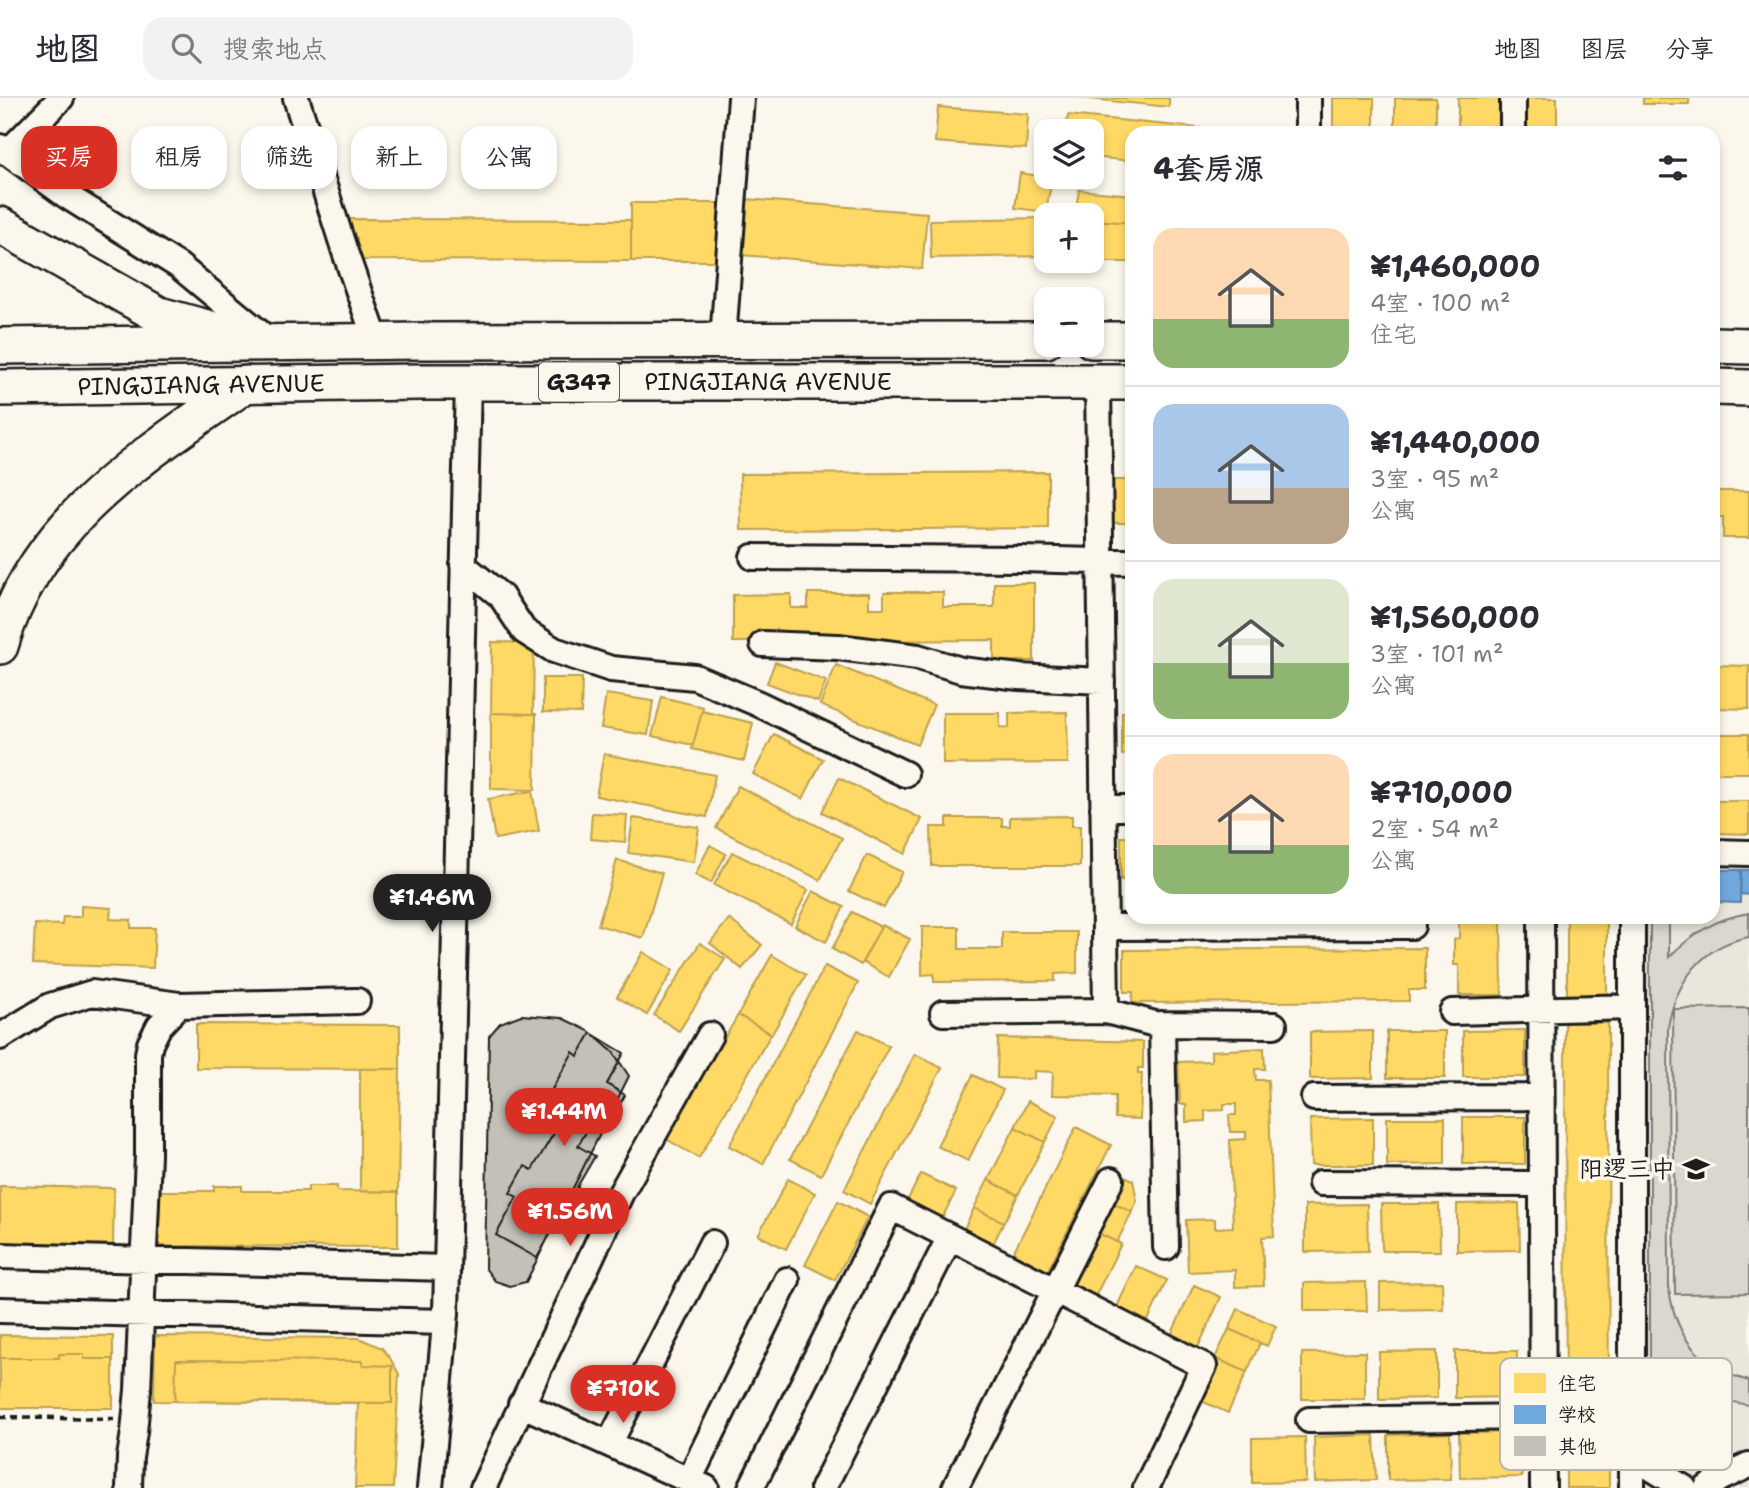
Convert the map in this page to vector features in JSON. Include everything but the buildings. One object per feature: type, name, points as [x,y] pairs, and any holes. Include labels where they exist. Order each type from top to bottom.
[{"type":"highway","points":[[0,225],[159,315],[265,343]]},
{"type":"highway","name":"PINGJIANG AVENUE","points":[[16,346],[376,341],[1034,340]]},
{"type":"highway","points":[[1104,340],[1125,340]]},
{"type":"highway","points":[[1720,345],[1749,346]]},
{"type":"highway","name":"PINGJIANG AVENUE","points":[[13,388],[468,382],[1125,382]]},
{"type":"highway","points":[[0,646],[23,586],[38,561],[64,529],[138,460],[246,384]]},
{"type":"highway","points":[[1720,387],[1749,388]]},
{"type":"street","points":[[61,98],[4,150],[67,196],[179,266],[265,343]]},
{"type":"street","points":[[296,98],[376,341]]},
{"type":"street","points":[[723,340],[741,98]]},
{"type":"street","points":[[1308,98],[1308,126]]},
{"type":"street","points":[[1513,98],[1513,126]]},
{"type":"street","points":[[430,1488],[445,1322],[447,1268],[468,382]]},
{"type":"street","points":[[1098,382],[1106,1011]]},
{"type":"street","points":[[753,557],[1125,562]]},
{"type":"street","points":[[463,565],[501,596],[524,631],[554,650],[611,669],[695,677],[759,704],[905,774]]},
{"type":"street","points":[[763,644],[838,647],[905,656],[961,670],[1019,677],[1102,681]]},
{"type":"street","points":[[1103,808],[1125,808]]},
{"type":"street","points":[[1720,852],[1749,853]]},
{"type":"street","points":[[1541,924],[1542,1358]]},
{"type":"street","points":[[1632,924],[1632,1358]]},
{"type":"street","points":[[1105,926],[1412,926]]},
{"type":"street","points":[[0,1037],[50,1006],[65,999],[92,993],[179,1005],[357,1001]]},
{"type":"street","points":[[129,1488],[141,1314],[150,1044],[159,1026],[179,1005]]},
{"type":"street","points":[[1452,1012],[1632,1007]]},
{"type":"street","points":[[943,1013],[1106,1011],[1154,1024],[1273,1025]]},
{"type":"street","points":[[1163,1024],[1166,1247]]},
{"type":"street","points":[[483,1488],[621,1193],[710,1035]]},
{"type":"street","points":[[1314,1098],[1541,1097]]},
{"type":"street","points":[[955,1488],[1111,1180]]},
{"type":"street","points":[[1321,1183],[1542,1184]]},
{"type":"street","points":[[751,1488],[891,1208],[1204,1367],[1146,1488]]},
{"type":"street","points":[[823,1488],[950,1237]]},
{"type":"street","points":[[609,1444],[712,1243]]},
{"type":"street","points":[[0,1256],[447,1268]]},
{"type":"street","points":[[521,1404],[697,1484],[787,1280]]},
{"type":"street","points":[[0,1310],[445,1322]]},
{"type":"street","points":[[1308,1420],[1500,1418]]},
{"type":"street","points":[[1707,1488],[1749,1465]]},
{"type":"street","points":[[1543,1470],[1543,1488]]},
{"type":"street","points":[[1632,1470],[1632,1488]]},
{"type":"street","points":[[1655,1470],[1684,1488]]},
{"type":"path","points":[[0,1417],[135,1420]]},
{"type":"shaded area","name":"阳逻三中","points":[[1720,864],[1749,864],[1749,1488],[1642,1488],[1642,1470],[1732,1470],[1732,1358],[1643,1358],[1647,924],[1720,924]]},
{"type":"shaded area","points":[[1749,913],[1749,937],[1717,948],[1694,969],[1677,996],[1668,1028],[1669,1289],[1672,1306],[1684,1336],[1703,1358],[1650,1358],[1650,924],[1669,924],[1669,957],[1705,928]]},
{"type":"shaded area","points":[[1749,1008],[1749,1293],[1675,1294],[1673,1009]]},
{"type":"shaded area","points":[[1732,1375],[1749,1381],[1749,1405],[1732,1402]]},
{"type":"place","name":"阳逻三中","points":[[1696,1169]]}]
